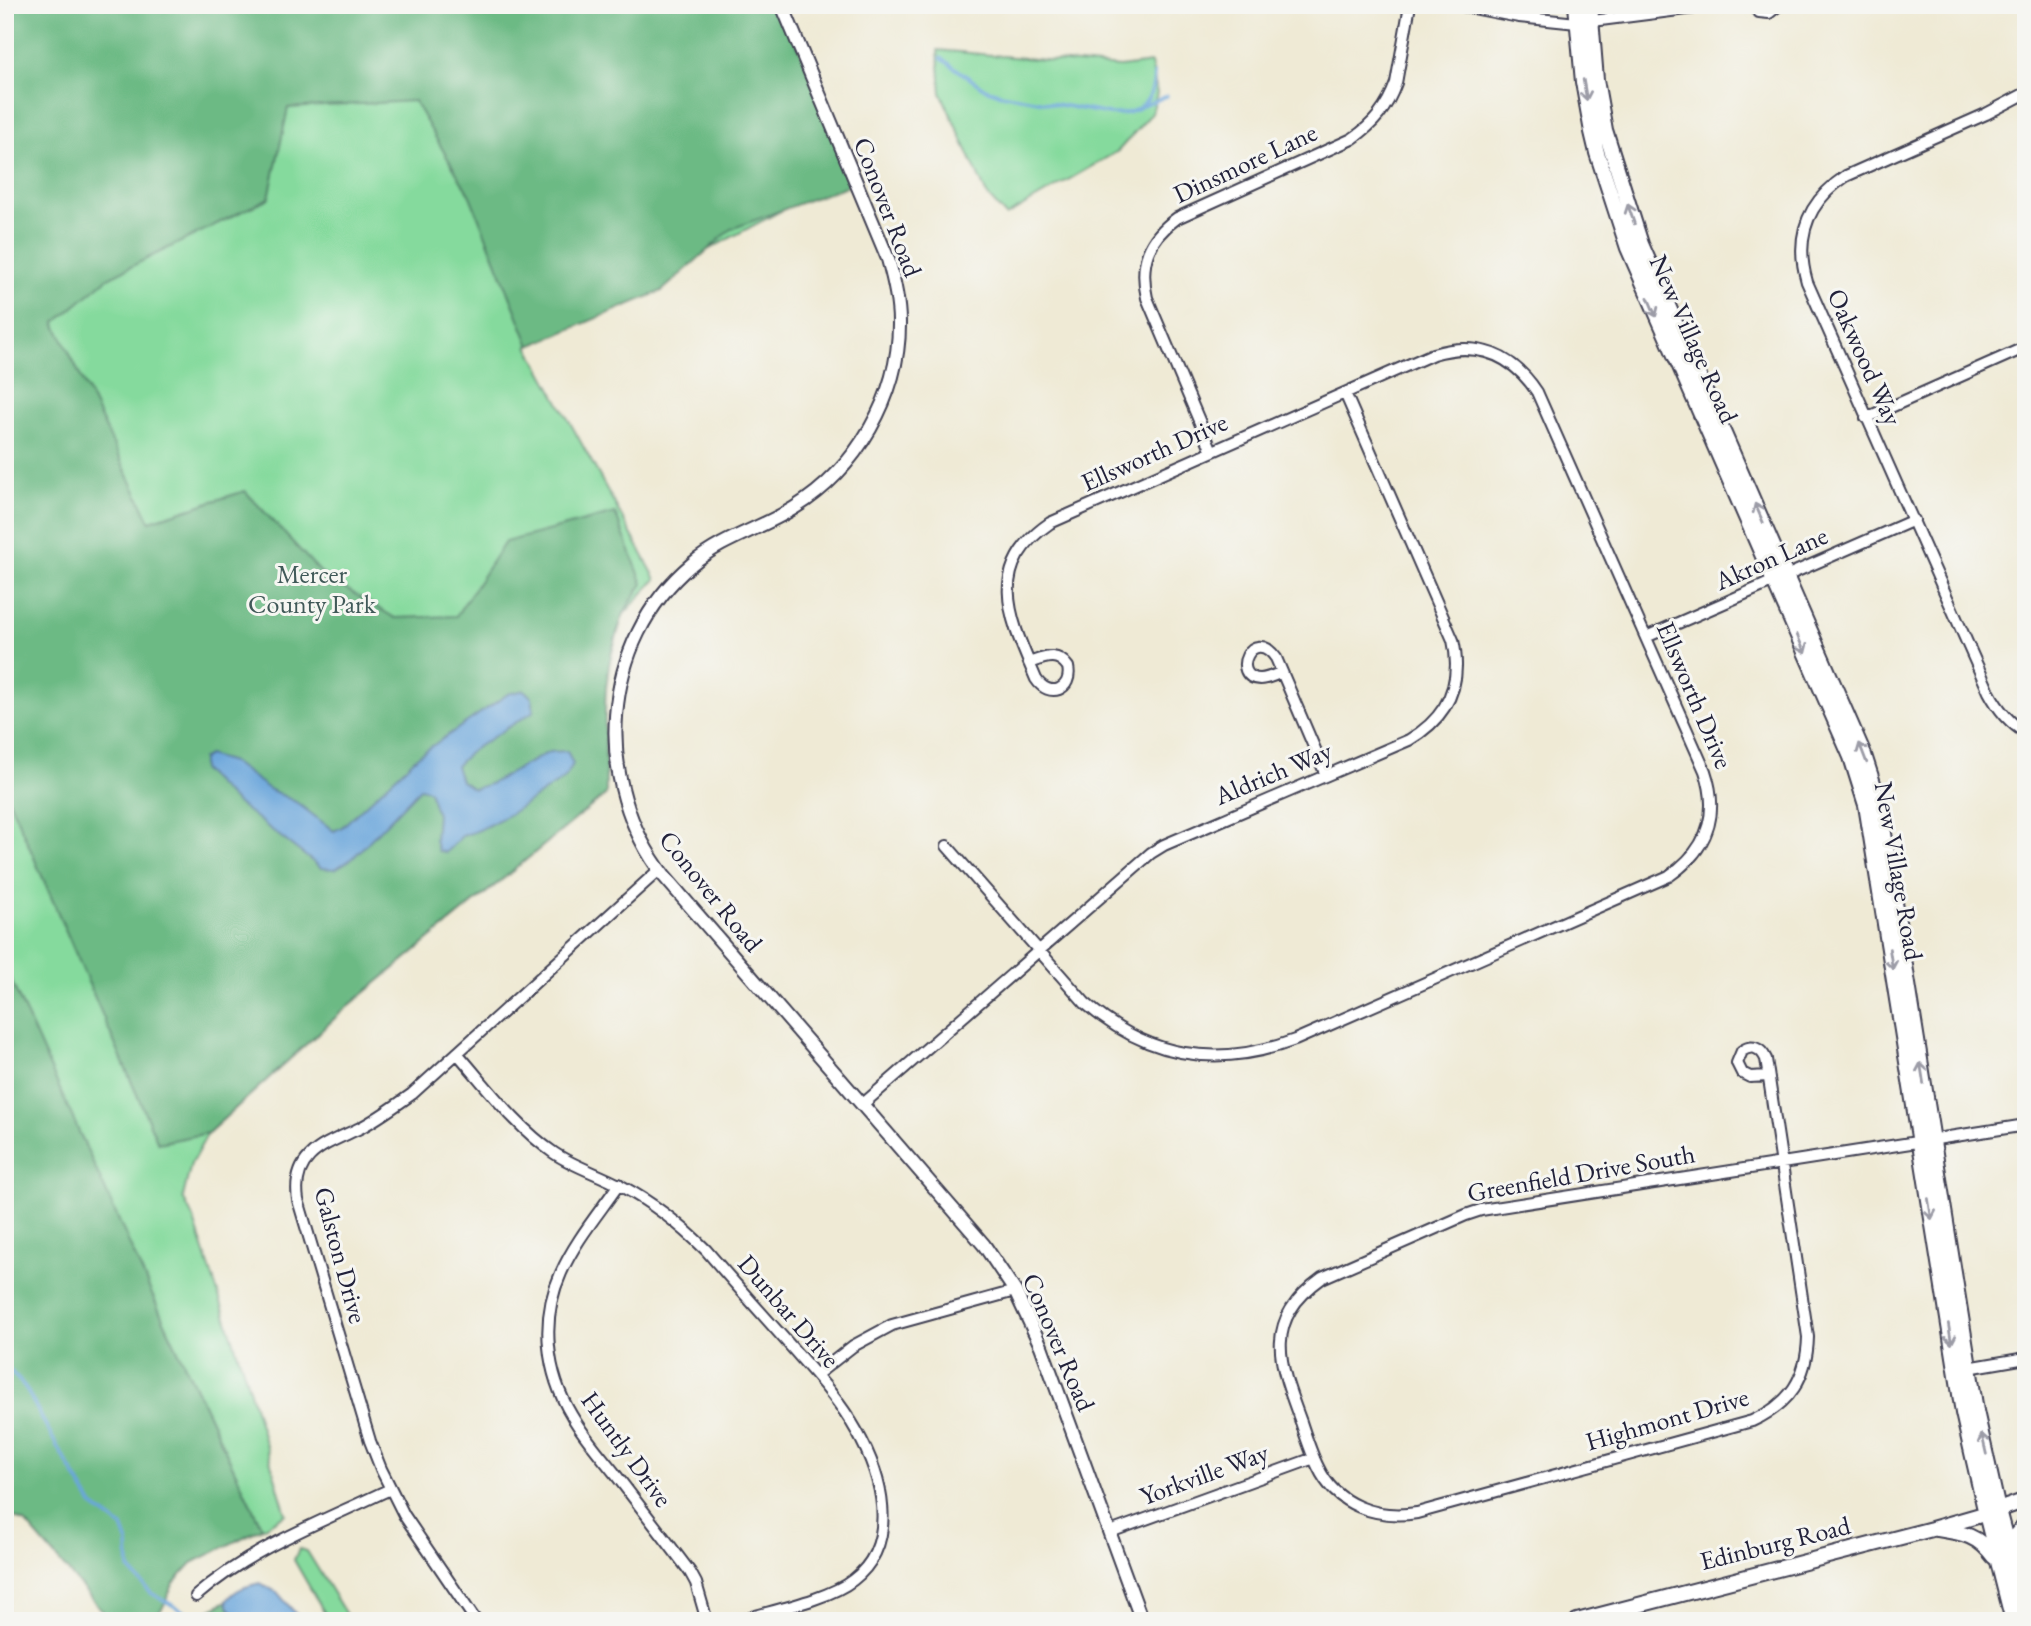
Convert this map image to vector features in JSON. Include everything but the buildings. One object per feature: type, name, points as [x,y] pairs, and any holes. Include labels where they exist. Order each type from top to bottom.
[{"type":"main road","name":"New Village Road","points":[[1576,5],[1584,22]]},
{"type":"main road","name":"New Village Road","points":[[1590,5],[1584,22],[1583,82],[1592,132],[1624,236],[1657,318],[1863,752],[1879,802],[1926,1141],[1962,1368],[1976,1411],[1992,1512],[2006,1567],[2013,1621]]},
{"type":"main road","name":"Edinburg Road","points":[[1577,1621],[1932,1529],[2026,1500]]},
{"type":"main road","name":"Edinburg Road","points":[[1992,1512],[2026,1510]]},
{"type":"main road","points":[[2006,1567],[2016,1535],[2026,1522]]},
{"type":"main road","points":[[1932,1529],[1974,1537],[1986,1545],[2006,1567]]},
{"type":"main road","name":"New Village Road","points":[[2006,1567],[2026,1615]]},
{"type":"street","name":"Conover Road","points":[[782,5],[895,281],[899,341],[895,363],[880,409],[858,448],[829,482],[793,509],[728,540],[690,565],[657,601],[633,644],[618,691],[615,759],[620,783],[629,816],[645,850],[659,870],[984,1245],[1015,1291],[1041,1346],[1142,1621]]},
{"type":"street","name":"Dinsmore Lane","points":[[1212,452],[1147,298],[1143,269],[1151,244],[1158,234],[1177,218],[1352,139],[1366,129],[1381,113],[1392,95],[1410,5]]},
{"type":"street","points":[[1457,5],[1527,18],[1584,22],[1718,5]]},
{"type":"street","points":[[1752,5],[1763,13],[1773,12],[1780,5]]},
{"type":"street","name":"Oakwood Way","points":[[2026,93],[1986,114],[1846,176],[1823,194],[1814,208],[1803,237],[1803,268],[1807,282],[1866,418],[1997,707],[2008,720],[2026,733]]},
{"type":"street","points":[[1866,418],[2026,347]]},
{"type":"street","name":"Ellsworth Drive","points":[[947,846],[1084,1003],[1119,1030],[1161,1048],[1184,1054],[1227,1056],[1273,1048],[1295,1040],[1669,876],[1682,867],[1701,844],[1707,829],[1711,801],[1705,771],[1538,392],[1519,369],[1487,352],[1464,348],[1433,354],[1050,523],[1027,542],[1012,569],[1008,599],[1014,627],[1029,663]]},
{"type":"street","name":"Aldrich Way","points":[[863,1104],[1158,849],[1409,740],[1423,732],[1444,709],[1451,695],[1457,667],[1453,640],[1345,393]]},
{"type":"street","name":"Akron Lane","points":[[1646,637],[1914,520]]},
{"type":"street","points":[[1282,672],[1326,775]]},
{"type":"street","name":"Galston Drive","points":[[476,1621],[424,1547],[390,1489],[366,1427],[298,1200],[298,1182],[301,1170],[314,1151],[387,1112],[412,1094],[659,870]]},
{"type":"street","name":"Dunbar Drive","points":[[457,1053],[539,1142],[557,1155],[643,1198],[687,1231],[816,1375],[844,1411],[869,1455],[883,1515],[879,1544],[865,1569],[844,1587],[831,1593],[738,1621]]},
{"type":"street","name":"Highmont Drive","points":[[1361,1508],[1389,1515],[1418,1513],[1752,1421],[1765,1415],[1790,1395],[1803,1370],[1808,1353],[1808,1337],[1768,1076]]},
{"type":"street","name":"Greenfield Drive South","points":[[1361,1508],[1332,1487],[1318,1469],[1282,1369],[1281,1339],[1285,1323],[1299,1298],[1322,1278],[1481,1210],[2026,1125]]},
{"type":"street","name":"Huntly Drive","points":[[619,1184],[560,1274],[549,1319],[548,1347],[551,1365],[564,1403],[574,1419],[690,1572],[707,1621]]},
{"type":"street","points":[[816,1375],[853,1346],[892,1325],[1015,1291]]},
{"type":"street","points":[[1962,1368],[2026,1358]]},
{"type":"street","name":"Yorkville Way","points":[[1110,1532],[1314,1458]]},
{"type":"street","points":[[196,1596],[258,1552],[390,1489]]},
{"type":"green space","name":"Mercer County Park","points":[[5,5],[848,175],[528,346],[656,579],[623,615],[606,673],[603,716],[606,794],[346,1008],[208,1133],[191,1164],[183,1197],[194,1220],[248,1385],[286,1514],[262,1528],[153,1298],[5,1483]]},
{"type":"green space","name":"Mercer County Park","points":[[5,5],[781,5],[855,183],[731,229],[662,291],[530,346],[470,196],[414,101],[288,108],[269,198],[108,278],[55,323],[150,521],[245,491],[323,575],[395,618],[456,616],[505,542],[615,513],[643,584],[625,612],[610,660],[605,704],[606,794],[346,1008],[208,1133],[158,1143],[5,791]]},
{"type":"green space","points":[[938,50],[1120,67],[1151,63],[1157,93],[1152,113],[1118,151],[1006,216],[987,195],[941,93]]},
{"type":"green space","points":[[5,967],[164,1321],[262,1528],[192,1563],[173,1584],[163,1607],[153,1621],[111,1621],[26,1523],[5,1513]]},
{"type":"green space","points":[[299,1549],[307,1551],[350,1621],[329,1621],[294,1560]]},
{"type":"green space","points":[[227,1601],[229,1608],[243,1621],[193,1621],[201,1614]]},
{"type":"water","points":[[524,690],[532,698],[534,711],[471,751],[456,766],[461,781],[474,789],[492,783],[549,752],[567,751],[573,764],[565,778],[510,814],[462,836],[446,852],[438,851],[435,840],[437,815],[429,790],[420,788],[353,858],[335,869],[321,868],[233,800],[202,770],[202,759],[208,755],[232,762],[269,789],[296,802],[334,831],[342,827],[419,755],[508,694]]},
{"type":"water","points":[[260,1583],[277,1592],[302,1621],[243,1621],[229,1608],[227,1601],[233,1594]]},
{"type":"waterway","points":[[941,58],[985,89],[1109,114],[1128,113],[1142,106],[1151,93],[1154,74]]},
{"type":"waterway","points":[[1143,106],[1167,96]]},
{"type":"waterway","points":[[5,1365],[25,1387],[93,1506],[122,1527],[128,1543],[129,1569],[151,1593],[201,1621]]}]
